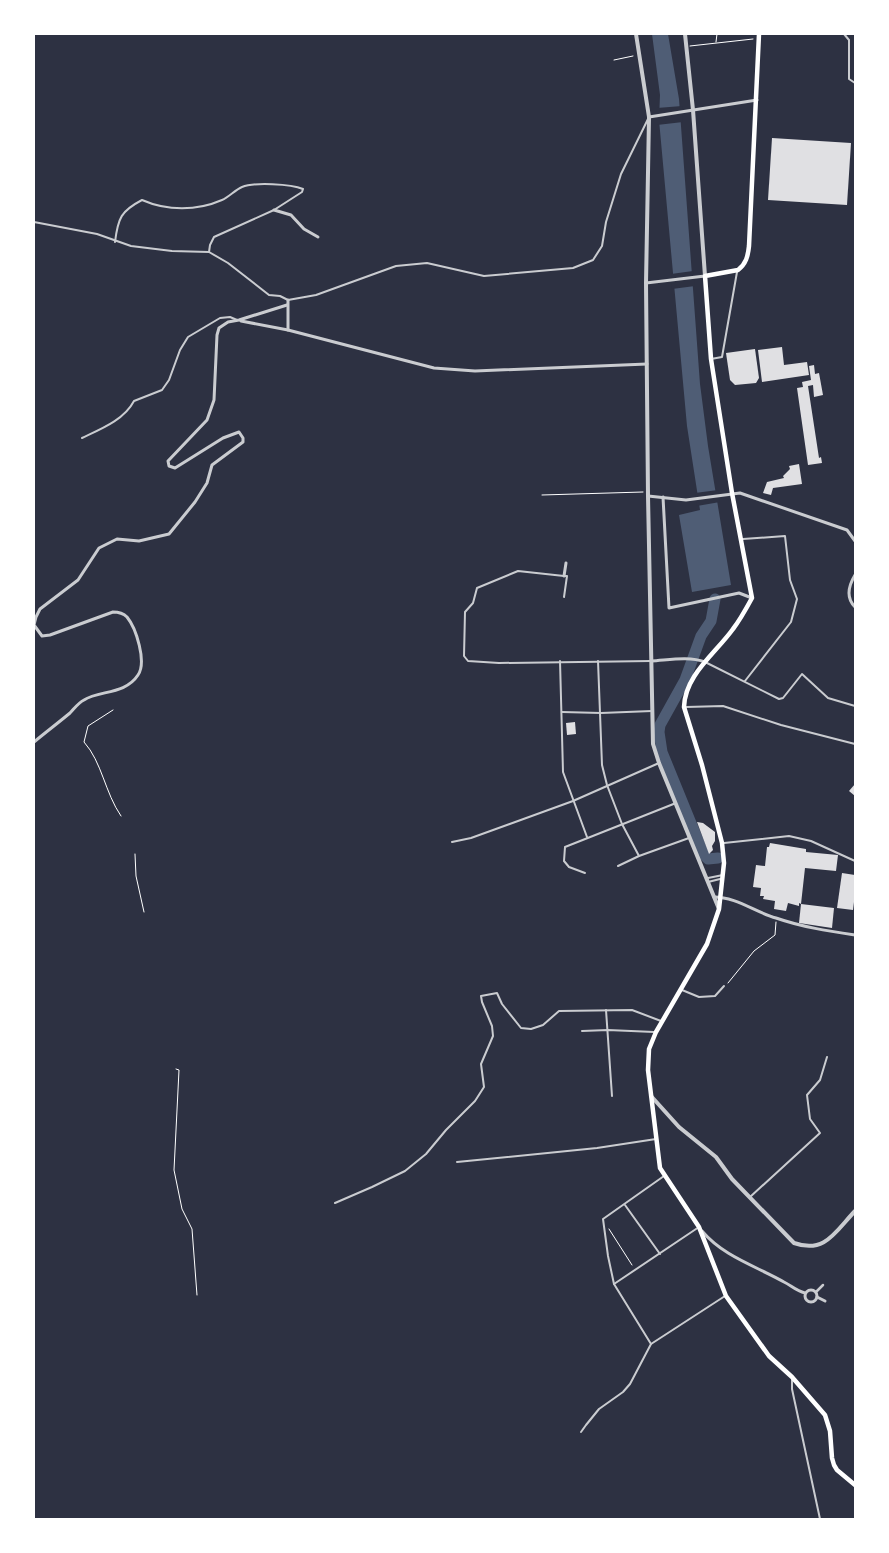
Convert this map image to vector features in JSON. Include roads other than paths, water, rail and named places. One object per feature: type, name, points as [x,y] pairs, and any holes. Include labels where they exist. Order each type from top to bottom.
[{"type":"main road","points":[[759,36],[749,246],[746,262],[738,270],[705,276],[711,359],[732,493],[752,598],[734,628],[705,662],[688,687],[684,708],[702,765],[722,843],[723,877],[718,909],[708,944],[656,1032],[649,1049],[648,1058],[660,1168],[699,1227],[726,1296],[769,1356],[792,1376],[825,1415],[830,1431],[834,1465],[837,1470],[855,1485]]},
{"type":"street","points":[[636,34],[649,117],[646,283],[653,744],[718,909]]},
{"type":"street","points":[[646,283],[705,276],[693,110],[685,34]]},
{"type":"street","points":[[649,117],[757,100]]},
{"type":"street","points":[[274,210],[291,215],[304,229],[318,237]]},
{"type":"street","points":[[288,300],[288,330]]},
{"type":"street","points":[[34,742],[84,699],[120,688],[138,674],[142,664],[141,652],[135,632],[126,616],[120,612],[113,612],[50,635],[42,636],[34,625],[40,609],[78,580],[99,548],[117,540],[139,541],[169,534],[195,502],[207,483],[212,465],[244,442],[239,432],[223,438],[175,468],[170,466],[168,461],[207,420],[214,400],[217,334],[219,328],[228,322],[287,306]]},
{"type":"street","points":[[239,320],[288,330],[434,368],[475,371],[647,364]]},
{"type":"street","points":[[648,496],[678,500],[740,493],[847,530],[855,541]]},
{"type":"street","points":[[662,498],[669,608],[738,593],[752,598]]},
{"type":"street","points":[[564,576],[566,563]]},
{"type":"street","points":[[855,575],[851,582],[849,596],[851,603],[855,607]]},
{"type":"street","points":[[651,661],[688,659],[705,662]]},
{"type":"street","points":[[714,897],[733,900],[777,919],[801,926],[855,935]]},
{"type":"street","points":[[651,1096],[680,1127],[716,1156],[732,1179],[794,1244],[814,1247],[824,1243],[855,1211]]},
{"type":"street","points":[[699,1227],[708,1238],[734,1258],[786,1282],[797,1291],[805,1294]]},
{"type":"street","points":[[816,1292],[823,1285]]},
{"type":"street","points":[[805,1294],[809,1290],[816,1292]]},
{"type":"street","points":[[805,1294],[805,1298],[809,1302],[813,1302],[817,1297],[816,1292]]},
{"type":"street","points":[[817,1297],[825,1301]]},
{"type":"lane","points":[[844,34],[850,40],[849,79],[855,84]]},
{"type":"lane","points":[[34,222],[97,234],[115,242],[148,249],[209,252],[228,263],[269,295],[280,296],[288,300],[316,295],[396,266],[409,264],[433,264],[484,276],[573,268],[583,266],[593,260],[602,246],[606,222],[620,174],[649,117]]},
{"type":"lane","points":[[115,242],[122,215],[142,200],[156,206],[188,208],[224,200],[242,187],[256,184],[295,185],[303,189],[302,192],[274,210],[214,237],[209,252]]},
{"type":"lane","points":[[711,359],[722,357],[738,270]]},
{"type":"lane","points":[[82,438],[111,423],[130,409],[134,401],[162,390],[170,380],[180,350],[188,337],[220,318],[230,317],[239,320]]},
{"type":"lane","points":[[741,539],[785,536],[790,580],[797,599],[789,625],[745,681]]},
{"type":"lane","points":[[564,597],[566,576],[518,571],[477,588],[473,603],[464,612],[464,656],[468,661],[499,663],[651,661]]},
{"type":"lane","points":[[560,661],[563,772],[587,837]]},
{"type":"lane","points":[[598,661],[602,765],[607,786],[622,824],[639,856]]},
{"type":"lane","points":[[705,662],[779,699],[783,698],[802,674],[828,698],[855,706]]},
{"type":"lane","points":[[684,708],[724,706],[781,726],[855,744]]},
{"type":"lane","points":[[561,712],[652,711]]},
{"type":"lane","points":[[452,842],[471,838],[573,801],[659,763]]},
{"type":"lane","points":[[585,873],[569,867],[564,861],[565,847],[676,802]]},
{"type":"lane","points":[[722,843],[789,836],[811,841],[855,861]]},
{"type":"lane","points":[[618,866],[639,856],[689,838]]},
{"type":"lane","points":[[706,880],[723,877]]},
{"type":"lane","points":[[682,990],[699,997],[715,996],[724,986]]},
{"type":"lane","points":[[335,1203],[405,1171],[426,1154],[446,1130],[475,1101],[484,1086],[481,1064],[493,1036],[492,1026],[481,996],[497,993],[502,1004],[522,1028],[531,1029],[543,1025],[559,1011],[632,1010],[664,1021]]},
{"type":"lane","points":[[606,1010],[612,1096]]},
{"type":"lane","points":[[582,1031],[656,1032]]},
{"type":"lane","points":[[750,1197],[820,1133],[810,1119],[808,1095],[820,1080],[827,1057]]},
{"type":"lane","points":[[457,1162],[597,1148],[656,1139]]},
{"type":"lane","points":[[651,1344],[614,1284],[603,1219],[664,1176]]},
{"type":"lane","points":[[625,1205],[660,1254]]},
{"type":"lane","points":[[614,1284],[699,1227]]},
{"type":"lane","points":[[582,1432],[586,1424],[599,1409],[623,1392],[630,1384],[651,1344],[726,1296]]},
{"type":"lane","points":[[792,1376],[792,1388],[807,1450],[820,1519]]},
{"type":"water","points":[[652,34],[668,34],[679,99],[700,384],[708,446],[731,585],[692,592],[679,515],[700,510],[687,426],[659,120],[660,95]]},
{"type":"waterway","points":[[715,599],[711,621],[701,636],[685,680],[660,725],[659,732],[662,752],[704,855],[708,859],[718,858]]}]
